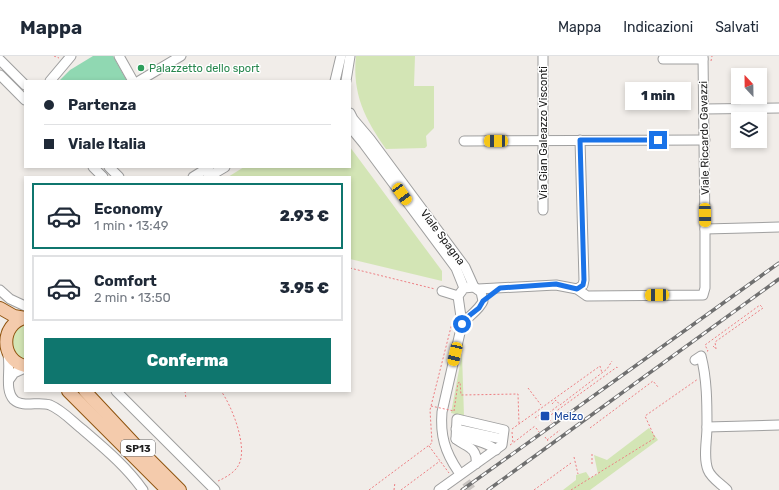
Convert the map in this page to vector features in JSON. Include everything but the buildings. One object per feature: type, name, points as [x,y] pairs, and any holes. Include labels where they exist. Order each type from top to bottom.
[{"type":"main road","points":[[0,308],[14,316],[24,318]]},
{"type":"main road","points":[[24,318],[13,324],[7,330],[2,330],[4,346],[8,355],[15,363],[24,367]]},
{"type":"main road","name":"SP13","points":[[69,392],[167,490]]},
{"type":"main road","name":"SP13","points":[[86,392],[180,490]]},
{"type":"street","points":[[51,80],[71,56]]},
{"type":"street","points":[[119,56],[132,80]]},
{"type":"street","points":[[335,80],[341,56]]},
{"type":"street","points":[[346,80],[350,56]]},
{"type":"street","name":"Via Gian Galeazzo Visconti","points":[[543,56],[543,210]]},
{"type":"street","points":[[141,80],[178,57]]},
{"type":"street","points":[[664,58],[703,58]]},
{"type":"street","name":"Viale Riccardo Gavazzi","points":[[577,289],[587,296],[687,294],[701,296],[704,291],[706,229],[703,58]]},
{"type":"street","points":[[0,60],[24,84]]},
{"type":"street","points":[[0,75],[24,99]]},
{"type":"street","points":[[704,109],[779,108]]},
{"type":"street","name":"Viale Spagna","points":[[351,115],[465,267],[472,288]]},
{"type":"street","name":"Viale Spagna","points":[[351,128],[472,288]]},
{"type":"street","points":[[459,300],[472,288],[500,288],[556,284],[577,289],[583,285],[580,140]]},
{"type":"street","points":[[464,141],[705,140]]},
{"type":"street","points":[[94,168],[101,176]]},
{"type":"street","points":[[110,168],[118,176]]},
{"type":"street","points":[[195,176],[207,168]]},
{"type":"street","points":[[210,176],[223,168]]},
{"type":"street","points":[[706,229],[779,227]]},
{"type":"street","points":[[472,288],[481,292],[483,301]]},
{"type":"street","points":[[462,324],[479,308],[483,301],[500,288]]},
{"type":"street","points":[[0,290],[10,299],[24,306]]},
{"type":"street","points":[[442,291],[459,300],[461,308],[471,311],[476,310]]},
{"type":"street","points":[[458,471],[448,456],[444,445],[441,422],[462,324],[459,300]]},
{"type":"street","points":[[8,355],[8,388],[14,400],[21,403],[46,404],[57,409],[110,452],[130,473],[143,490]]},
{"type":"street","points":[[698,358],[705,374],[707,427],[706,457],[708,470],[712,476],[727,490]]},
{"type":"street","points":[[9,380],[14,373],[24,368]]},
{"type":"street","points":[[117,392],[213,488]]},
{"type":"street","points":[[707,427],[779,425]]},
{"type":"street","points":[[439,490],[502,446],[502,439],[456,428],[456,438]]},
{"type":"street","points":[[456,438],[467,438],[490,445],[496,450]]},
{"type":"street","points":[[456,438],[474,450],[476,464]]},
{"type":"path","points":[[351,268],[442,291]]},
{"type":"path","points":[[698,358],[708,351],[705,345],[707,343],[760,305],[762,308],[715,342],[716,349],[712,346]]},
{"type":"path","points":[[369,490],[432,444],[433,438],[430,419],[431,406],[453,322],[453,315]]},
{"type":"path","points":[[546,415],[607,369],[612,361]]},
{"type":"path","points":[[540,432],[536,427],[513,442],[511,429],[600,366],[602,373]]},
{"type":"path","points":[[548,417],[617,367],[618,368]]},
{"type":"path","points":[[571,490],[655,438],[645,416],[705,374]]},
{"type":"path","points":[[590,428],[653,381],[658,387]]},
{"type":"path","points":[[431,406],[454,411],[458,383],[460,382],[461,395],[518,394],[519,424]]},
{"type":"path","points":[[528,388],[541,406]]},
{"type":"path","points":[[185,392],[186,399]]},
{"type":"path","points":[[213,488],[235,470],[240,463],[241,454],[241,442],[238,427],[221,392]]},
{"type":"path","points":[[552,404],[556,400],[560,405]]},
{"type":"path","points":[[535,418],[544,412],[552,423]]},
{"type":"path","points":[[545,437],[548,441],[560,430]]},
{"type":"path","points":[[592,454],[592,465]]},
{"type":"path","points":[[574,457],[578,474]]},
{"type":"path","points":[[401,490],[440,461]]},
{"type":"path","points":[[534,490],[571,463]]},
{"type":"path","points":[[394,490],[395,482]]},
{"type":"green space","points":[[93,56],[113,56],[126,80],[60,80],[70,70]]},
{"type":"green space","points":[[356,56],[415,56],[414,86],[434,86],[434,128],[426,136],[427,146],[425,148],[386,149],[366,116],[358,94],[355,70]]},
{"type":"green space","points":[[351,148],[442,271],[442,281],[351,259],[351,176],[230,176],[242,168],[351,168]]},
{"type":"green space","points":[[24,324],[24,361],[13,354],[11,334]]},
{"type":"green space","points":[[462,354],[464,416],[451,413]]},
{"type":"green space","points":[[649,428],[658,440],[590,490],[563,490],[576,480],[576,475],[586,472],[590,478],[598,474],[594,455],[607,460]]},
{"type":"tunnel","points":[[458,471],[472,490]]},
{"type":"railway","points":[[462,490],[779,263]]},
{"type":"railway","points":[[488,490],[779,279]]},
{"type":"place","name":"Palazzetto dello sport","points":[[141,68]]},
{"type":"place","name":"Melzo","points":[[545,416]]},
{"type":"route","points":[[462,324],[482,305],[487,296],[500,288],[556,284],[577,289],[583,285],[580,140],[658,140]]}]
